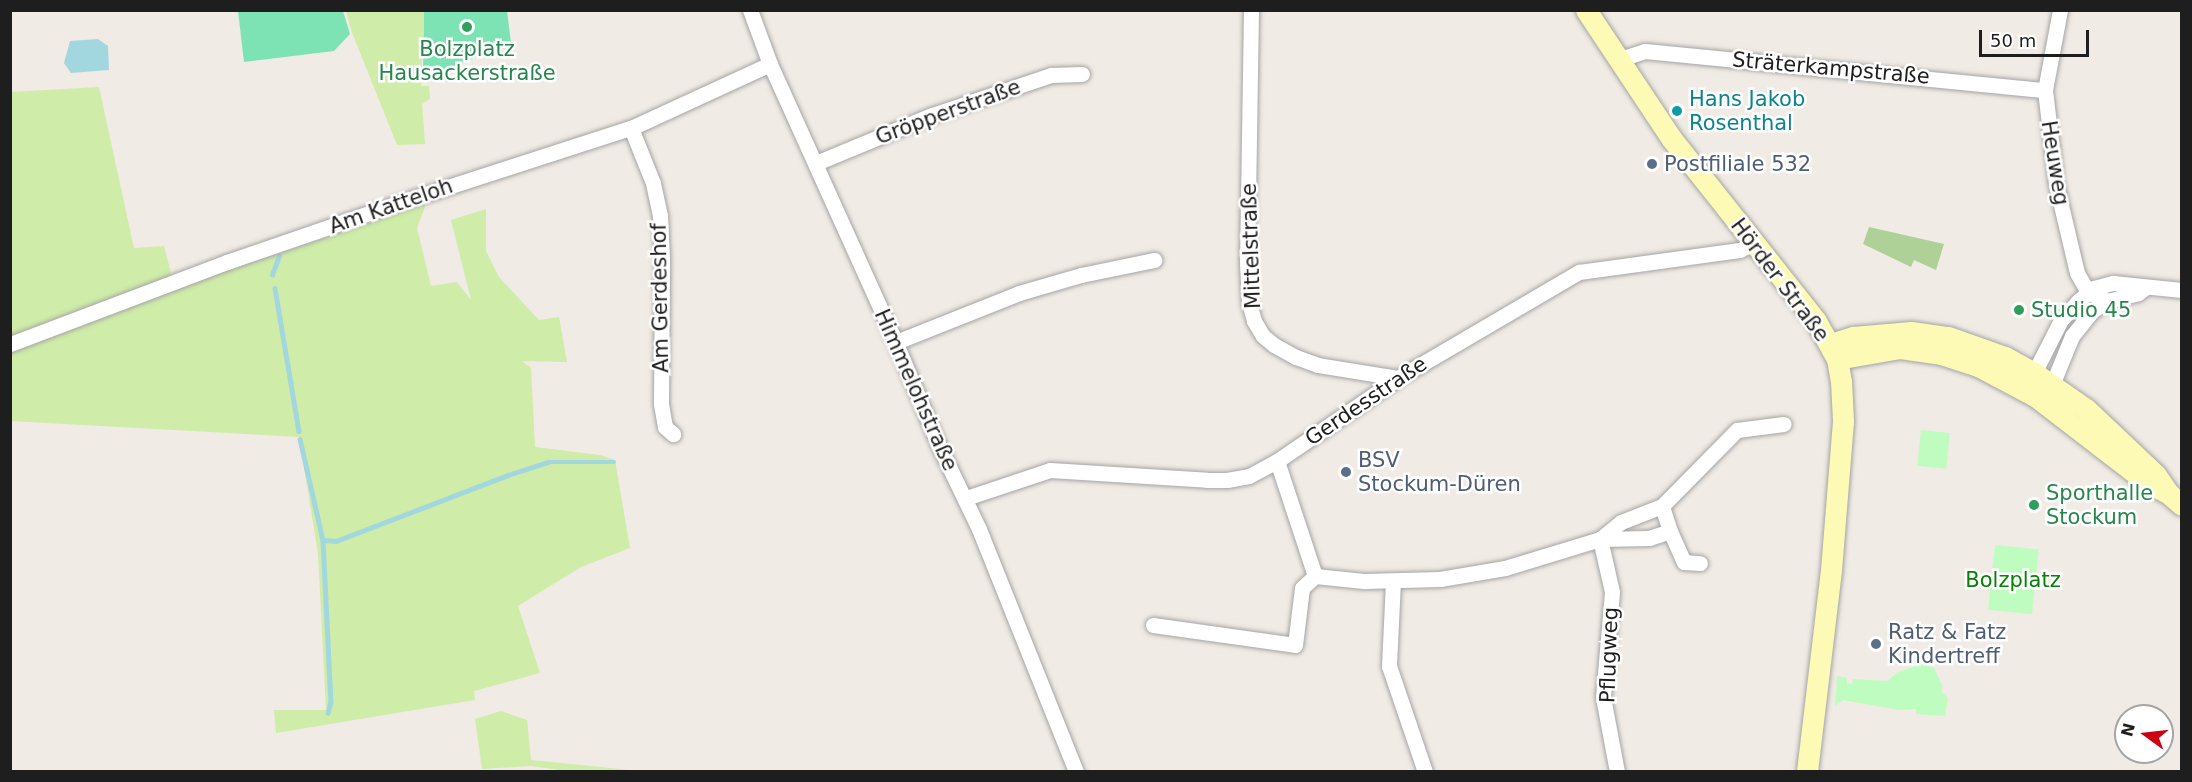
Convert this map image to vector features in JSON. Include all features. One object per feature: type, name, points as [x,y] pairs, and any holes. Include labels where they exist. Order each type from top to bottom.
[{"type":"main road","name":"Hörder Straße","points":[[1586,10],[1617,60],[1671,138],[1789,285],[1834,352],[1841,381],[1842,431],[1831,570],[1807,771]]},
{"type":"main road","points":[[1834,352],[1875,333],[1934,334],[1986,349],[2034,373],[2044,391],[2148,483],[2174,499]]},
{"type":"main road","points":[[1834,352],[1900,348],[1941,354],[2044,391]]},
{"type":"street","name":"Himmelohstraße","points":[[750,10],[770,64],[896,342],[940,448],[966,498],[1076,771]]},
{"type":"street","name":"Mittelstraße","points":[[1251,10],[1247,263],[1249,303],[1254,321],[1263,336],[1296,357],[1318,365],[1398,378]]},
{"type":"street","name":"Heuweg","points":[[2060,10],[2045,90],[2056,184],[2077,273],[2088,292]]},
{"type":"street","name":"Sträterkampstraße","points":[[1617,60],[1645,51],[2045,90]]},
{"type":"street","name":"Am Katteloh","points":[[10,344],[227,262],[395,204],[631,128],[770,64]]},
{"type":"street","name":"Gröpperstraße","points":[[816,164],[932,115],[1051,75],[1082,74]]},
{"type":"street","name":"Am Gerdeshof","points":[[631,128],[653,183],[660,215],[661,404],[665,427],[673,434]]},
{"type":"street","name":"Gerdesstraße","points":[[966,498],[1050,470],[1227,480],[1249,476],[1277,461],[1398,378],[1579,272],[1732,251],[1753,243]]},
{"type":"street","points":[[896,342],[1019,293],[1081,275],[1154,260]]},
{"type":"street","points":[[2034,373],[2061,320],[2088,292],[2113,283],[2181,290]]},
{"type":"street","points":[[2044,391],[2072,336],[2092,311],[2107,301],[2138,293],[2146,287]]},
{"type":"street","points":[[2088,292],[2107,301]]},
{"type":"street","points":[[1600,539],[1621,522],[1662,506],[1737,430],[1784,424]]},
{"type":"street","points":[[1277,461],[1315,576]]},
{"type":"street","points":[[1662,506],[1684,562],[1700,563]]},
{"type":"street","points":[[1153,625],[1296,645],[1302,588],[1315,576],[1364,581],[1440,579],[1505,568],[1600,539],[1649,538],[1670,531]]},
{"type":"street","name":"Pflugweg","points":[[1600,539],[1612,592],[1603,697],[1617,771]]},
{"type":"street","points":[[1393,580],[1389,666],[1425,771]]},
{"type":"green space","points":[[238,11],[343,11],[350,34],[334,51],[244,62]]},
{"type":"green space","points":[[346,11],[424,11],[421,86],[429,86],[430,99],[422,104],[425,144],[397,145],[351,30]]},
{"type":"green space","name":"Bolzplatz Hausackerstraße","points":[[424,11],[507,11],[511,43],[439,72],[423,72]]},
{"type":"green space","points":[[99,87],[134,248],[164,246],[172,277],[277,254],[426,204],[417,228],[431,286],[457,282],[471,300],[451,220],[486,209],[486,251],[499,277],[539,320],[559,317],[567,362],[522,361],[531,368],[535,447],[600,455],[615,460],[630,548],[581,567],[518,606],[540,673],[474,691],[475,700],[276,733],[274,710],[326,710],[318,553],[299,437],[11,421],[11,92]]},
{"type":"green space","points":[[1869,227],[1944,244],[1936,270],[1914,260],[1911,267],[1863,244]]},
{"type":"green space","points":[[1921,430],[1950,433],[1946,469],[1917,466]]},
{"type":"green space","name":"Bolzplatz","points":[[1995,545],[2039,550],[2032,614],[1988,610]]},
{"type":"green space","points":[[1922,664],[1934,668],[1942,685],[1942,692],[1948,698],[1945,716],[1916,714],[1916,709],[1899,710],[1843,700],[1835,706],[1837,676],[1847,678],[1847,683],[1852,684],[1853,679],[1887,681],[1898,672]]},
{"type":"green space","points":[[501,711],[527,720],[531,760],[640,771],[574,772],[531,766],[482,769],[475,719]]},
{"type":"water","points":[[98,39],[108,46],[109,70],[71,73],[64,63],[70,41]]},
{"type":"waterway","points":[[272,275],[279,256]]},
{"type":"waterway","points":[[275,288],[299,431]]},
{"type":"waterway","points":[[300,439],[323,540],[331,702],[328,713]]},
{"type":"waterway","points":[[323,540],[336,541],[548,462],[614,462]]},
{"type":"place","name":"Bolzplatz Hausackerstraße","points":[[467,27]]},
{"type":"place","name":"Hans Jakob Rosenthal","points":[[1677,111]]},
{"type":"place","name":"Postfiliale 532","points":[[1652,164]]},
{"type":"place","name":"Studio 45","points":[[2019,310]]},
{"type":"place","name":"BSV Stockum-Düren","points":[[1346,472]]},
{"type":"place","name":"Sporthalle Stockum","points":[[2034,505]]},
{"type":"place","name":"Ratz & Fatz Kindertreff","points":[[1876,644]]}]
